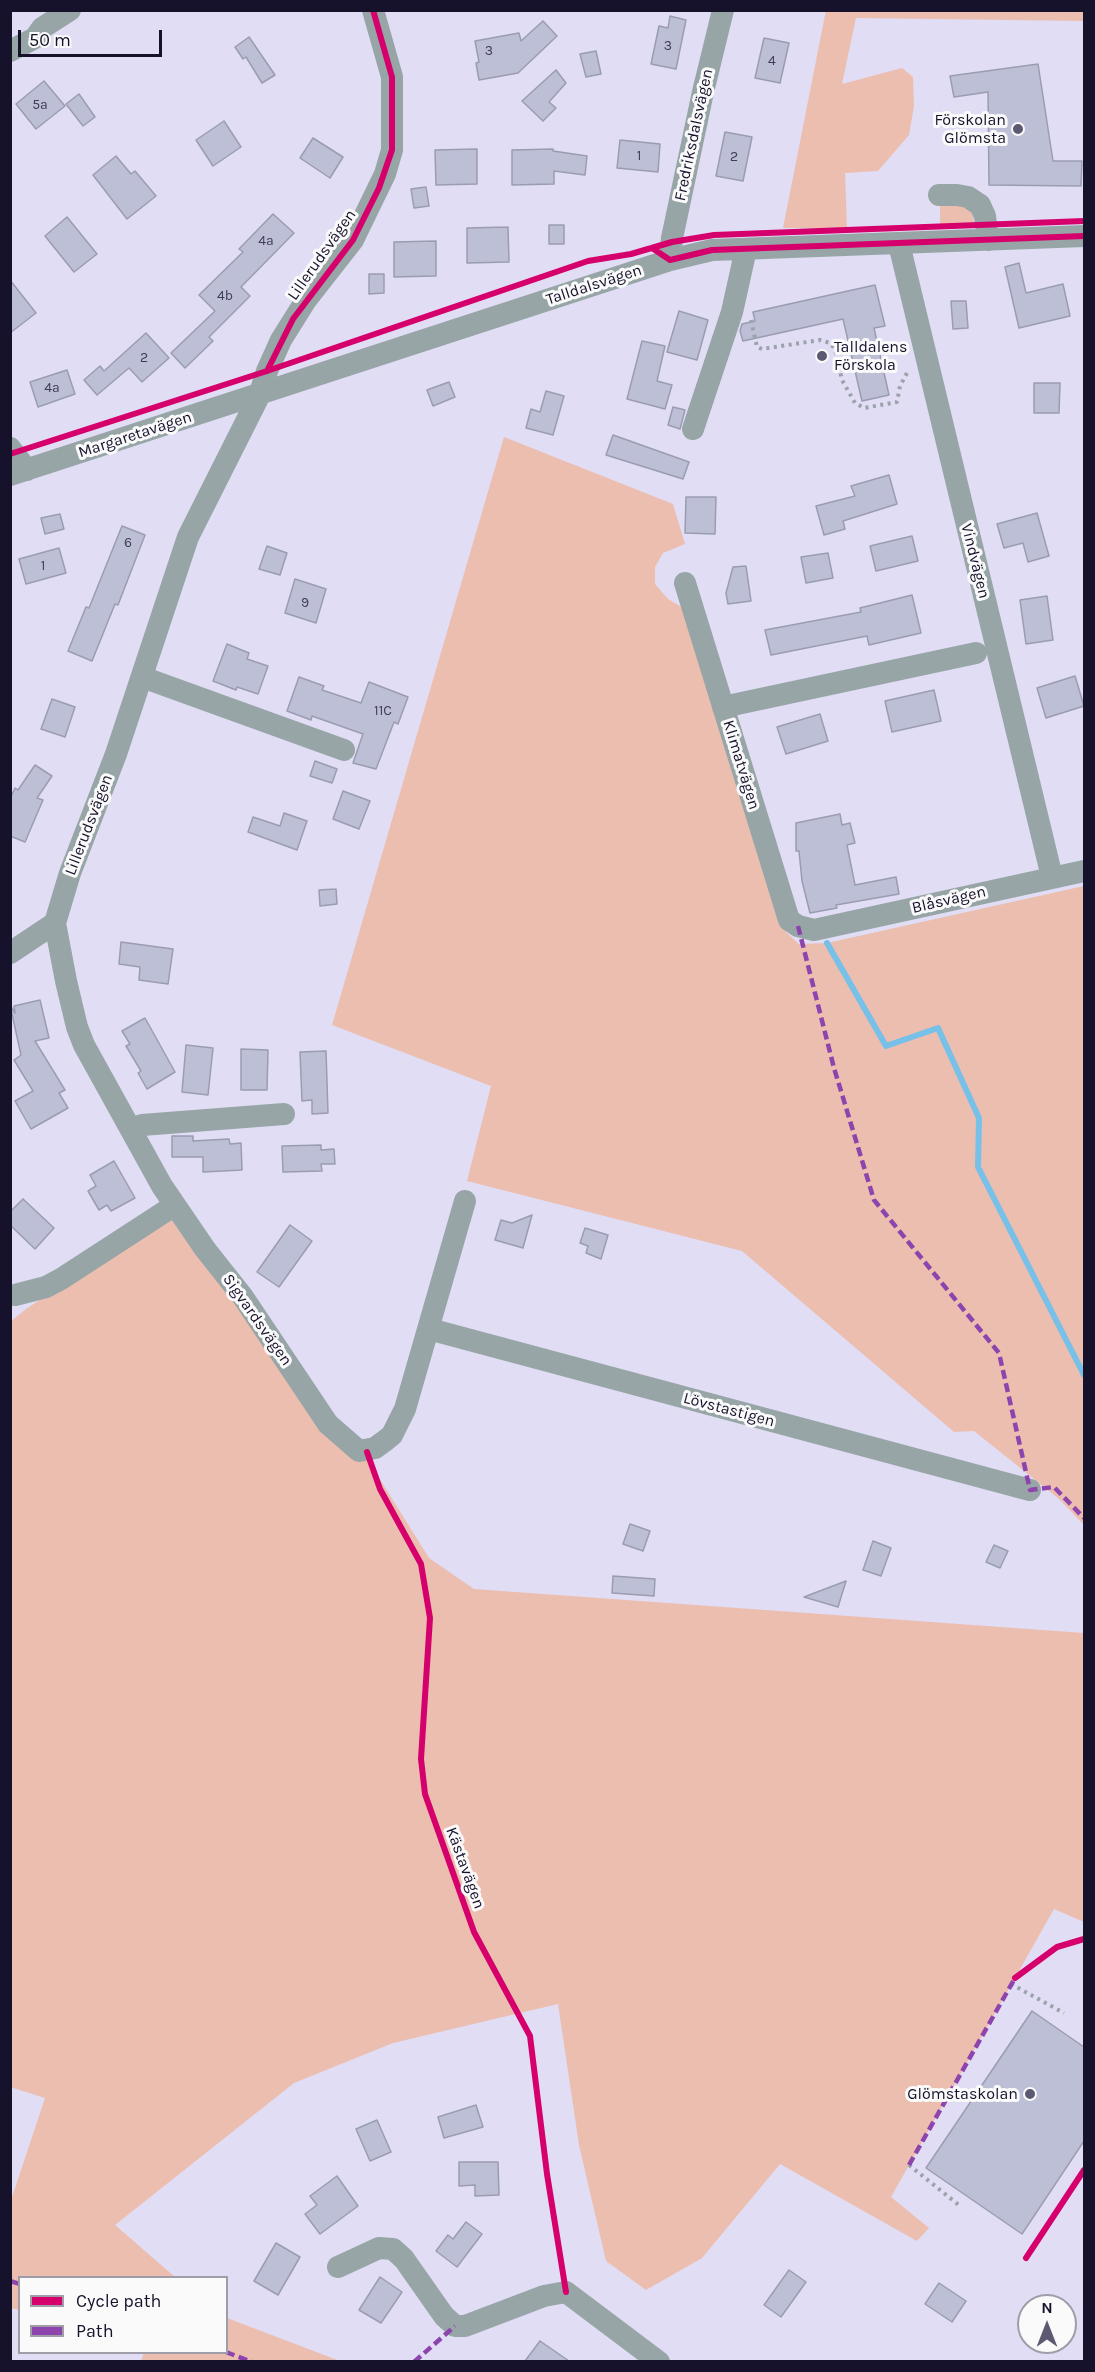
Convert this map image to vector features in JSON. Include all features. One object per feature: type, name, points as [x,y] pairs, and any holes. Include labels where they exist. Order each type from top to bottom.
[{"type":"street","points":[[10,51],[35,38],[42,28],[70,10]]},
{"type":"street","name":"Lillerudsvägen","points":[[55,923],[70,873],[116,754],[188,537],[259,396],[267,370],[293,319],[353,240],[385,174],[393,150],[393,77],[373,10]]},
{"type":"street","name":"Fredriksdalsvägen","points":[[670,260],[672,238],[723,10]]},
{"type":"street","points":[[939,195],[957,195],[980,205],[986,216],[988,240]]},
{"type":"street","name":"Talldalsvägen","points":[[259,396],[670,260],[712,250],[1084,236]]},
{"type":"street","name":"Vindvägen","points":[[899,244],[1052,877]]},
{"type":"street","points":[[693,429],[732,312],[746,249]]},
{"type":"street","name":"Margaretavägen","points":[[19,473],[259,396]]},
{"type":"street","points":[[10,448],[19,473]]},
{"type":"street","name":"Klimatvägen","points":[[685,584],[789,920],[798,926],[814,930]]},
{"type":"street","points":[[723,707],[976,654]]},
{"type":"street","points":[[142,677],[344,750]]},
{"type":"street","name":"Blåsvägen","points":[[814,930],[1084,871]]},
{"type":"street","points":[[10,953],[55,923]]},
{"type":"street","name":"Sigvardsvägen","points":[[55,923],[66,981],[77,1027],[84,1045],[175,1205],[205,1249],[243,1297],[328,1424],[359,1451],[375,1448],[392,1435],[405,1409],[465,1201]]},
{"type":"street","points":[[131,1128],[142,1125],[284,1114]]},
{"type":"street","points":[[15,1295],[46,1287],[62,1279],[175,1205]]},
{"type":"street","name":"Lövstastigen","points":[[429,1329],[1030,1490]]},
{"type":"street","points":[[338,2267],[379,2248],[393,2249],[404,2259],[444,2316],[455,2326],[465,2326],[544,2296],[566,2292],[658,2361]]},
{"type":"path","points":[[749,314],[757,347],[762,349],[820,340],[830,343],[835,349],[846,387],[855,403],[864,408],[897,402],[900,386],[907,373],[928,366]]},
{"type":"path","points":[[1011,1984],[1074,2020]]},
{"type":"path","points":[[909,2165],[960,2206]]},
{"type":"shaded area","points":[[826,10],[1084,10],[1084,21],[856,18],[842,84],[902,68],[913,77],[914,106],[909,135],[878,171],[845,173],[847,228],[783,228]]},
{"type":"shaded area","points":[[940,204],[963,205],[972,213],[975,225],[940,226]]},
{"type":"shaded area","points":[[504,437],[673,504],[685,544],[663,553],[655,567],[655,584],[668,599],[685,609],[715,711],[786,932],[799,944],[827,943],[1084,886],[1084,1525],[1059,1499],[974,1431],[954,1432],[742,1251],[467,1181],[491,1086],[332,1025]]},
{"type":"shaded area","points":[[181,1213],[363,1452],[429,1558],[474,1589],[1084,1633],[1084,1922],[1054,1909],[891,2197],[929,2228],[917,2241],[780,2164],[702,2258],[646,2290],[606,2261],[579,2145],[558,2004],[393,2043],[294,2083],[115,2225],[174,2276],[18,2276],[18,2310],[11,2308],[11,2200],[45,2098],[10,2087],[10,1322],[50,1293]]},
{"type":"shaded area","points":[[228,2318],[340,2361],[141,2361],[144,2354],[228,2354]]},
{"type":"building","points":[[670,16],[686,20],[676,69],[651,64],[659,26],[668,28]]},
{"type":"building","points":[[543,21],[557,36],[518,73],[479,80],[476,63],[479,62],[475,41],[519,33],[521,41]]},
{"type":"building","points":[[249,37],[275,75],[262,83],[246,57],[243,59],[235,47]]},
{"type":"building","points":[[764,38],[789,43],[780,83],[755,78]]},
{"type":"building","points":[[596,51],[601,74],[586,77],[580,54]]},
{"type":"building","name":"Förskolan Glömsta","points":[[1038,64],[1053,161],[1082,161],[1081,186],[989,185],[988,92],[954,97],[950,76]]},
{"type":"building","points":[[556,70],[566,83],[549,102],[556,108],[543,121],[522,101]]},
{"type":"building","points":[[44,81],[65,106],[36,129],[16,104]]},
{"type":"building","points":[[79,94],[95,117],[83,126],[66,104]]},
{"type":"building","points":[[224,121],[241,147],[213,166],[196,140]]},
{"type":"building","points":[[725,132],[752,137],[743,181],[716,176]]},
{"type":"building","points":[[313,138],[343,157],[330,178],[300,158]]},
{"type":"building","points":[[620,140],[660,144],[658,172],[617,168]]},
{"type":"building","points":[[477,149],[477,184],[436,185],[435,150]]},
{"type":"building","points":[[553,149],[553,151],[587,156],[585,175],[554,171],[554,184],[512,185],[512,150]]},
{"type":"building","points":[[116,156],[131,174],[135,171],[156,196],[127,219],[93,175]]},
{"type":"building","points":[[426,187],[429,206],[414,208],[411,189]]},
{"type":"building","points":[[273,214],[294,233],[241,287],[250,296],[209,337],[213,341],[185,368],[171,353],[215,311],[199,295],[243,252],[239,249]]},
{"type":"building","points":[[67,217],[97,254],[74,272],[45,236]]},
{"type":"building","points":[[549,225],[564,225],[564,244],[549,244]]},
{"type":"building","points":[[508,227],[509,262],[467,263],[467,228]]},
{"type":"building","points":[[436,241],[436,276],[394,277],[394,242]]},
{"type":"building","points":[[1019,263],[1026,293],[1063,284],[1070,316],[1019,328],[1005,267]]},
{"type":"building","points":[[369,274],[384,274],[384,293],[369,294]]},
{"type":"building","points":[[10,280],[36,313],[10,333]]},
{"type":"building","points":[[875,285],[885,326],[874,328],[889,395],[862,401],[843,319],[743,341],[740,331],[742,324],[755,321],[753,312]]},
{"type":"building","points":[[951,301],[966,301],[968,328],[953,329]]},
{"type":"building","points":[[679,311],[708,320],[697,360],[667,352]]},
{"type":"building","points":[[146,333],[169,358],[142,382],[129,368],[97,395],[84,380],[100,366],[104,371]]},
{"type":"building","points":[[642,341],[665,346],[657,381],[672,385],[665,409],[627,399]]},
{"type":"building","points":[[67,370],[75,394],[38,407],[30,382]]},
{"type":"building","points":[[449,382],[455,397],[433,406],[427,390]]},
{"type":"building","points":[[1034,383],[1060,383],[1059,413],[1034,413]]},
{"type":"building","points":[[546,391],[564,396],[553,435],[526,428],[531,409],[540,412]]},
{"type":"building","points":[[673,407],[685,410],[680,429],[668,425]]},
{"type":"building","points":[[613,435],[689,462],[683,479],[606,455]]},
{"type":"building","points":[[889,475],[897,504],[843,521],[845,529],[824,535],[816,506],[855,496],[851,486]]},
{"type":"building","points":[[686,497],[716,497],[715,534],[685,533]]},
{"type":"building","points":[[1037,513],[1049,556],[1028,562],[1023,543],[1004,548],[997,524]]},
{"type":"building","points":[[60,514],[64,529],[45,534],[41,518]]},
{"type":"building","points":[[122,526],[145,535],[118,605],[115,604],[92,661],[68,651],[86,607],[89,608]]},
{"type":"building","points":[[912,536],[918,561],[876,571],[870,546]]},
{"type":"building","points":[[267,546],[287,553],[280,575],[259,569]]},
{"type":"building","points":[[59,548],[66,573],[26,584],[19,559]]},
{"type":"building","points":[[828,553],[833,578],[806,583],[801,557]]},
{"type":"building","points":[[746,566],[751,601],[728,604],[726,593],[733,567]]},
{"type":"building","points":[[295,579],[326,589],[316,623],[285,613]]},
{"type":"building","points":[[912,595],[921,633],[869,645],[867,636],[771,655],[765,630],[861,612],[860,608]]},
{"type":"building","points":[[1047,596],[1053,640],[1026,644],[1020,600]]},
{"type":"building","points":[[227,644],[249,653],[247,659],[268,666],[258,694],[237,687],[236,690],[213,681]]},
{"type":"building","points":[[1075,676],[1084,706],[1046,718],[1037,688]]},
{"type":"building","points":[[299,677],[324,686],[322,690],[361,703],[369,682],[408,697],[398,724],[394,722],[376,769],[353,763],[363,734],[312,716],[311,720],[287,711]]},
{"type":"building","points":[[934,690],[941,721],[892,732],[885,701]]},
{"type":"building","points":[[52,699],[75,707],[65,737],[41,729]]},
{"type":"building","points":[[820,714],[828,741],[786,754],[777,727]]},
{"type":"building","points":[[315,761],[337,769],[332,783],[310,776]]},
{"type":"building","points":[[35,765],[52,776],[37,798],[43,800],[25,842],[10,836],[10,799],[15,788],[18,790]]},
{"type":"building","points":[[343,791],[370,801],[359,829],[333,819]]},
{"type":"building","points":[[284,813],[307,821],[297,850],[248,832],[253,817],[280,826]]},
{"type":"building","points":[[840,814],[842,825],[850,823],[855,843],[847,845],[855,885],[896,877],[899,894],[836,905],[837,908],[810,913],[802,881],[799,851],[796,851],[796,823]]},
{"type":"building","points":[[336,889],[337,904],[320,906],[319,890]]},
{"type":"building","points":[[121,942],[173,949],[168,984],[139,980],[140,967],[119,964]]},
{"type":"building","points":[[40,1000],[49,1038],[35,1041],[65,1090],[59,1093],[68,1108],[31,1129],[15,1101],[33,1091],[14,1060],[21,1055],[10,1005],[15,1013],[14,1006]]},
{"type":"building","points":[[145,1018],[175,1072],[147,1089],[138,1073],[141,1071],[126,1046],[130,1044],[122,1031]]},
{"type":"building","points":[[186,1045],[213,1048],[208,1095],[182,1092]]},
{"type":"building","points":[[241,1049],[268,1050],[267,1090],[241,1090]]},
{"type":"building","points":[[326,1051],[328,1113],[312,1114],[312,1100],[302,1101],[300,1052]]},
{"type":"building","points":[[172,1136],[193,1136],[193,1141],[229,1139],[230,1144],[241,1143],[242,1170],[203,1172],[203,1157],[172,1157]]},
{"type":"building","points":[[321,1145],[321,1150],[334,1149],[335,1164],[321,1164],[322,1171],[283,1172],[282,1146]]},
{"type":"building","points":[[114,1161],[135,1198],[111,1211],[107,1205],[99,1210],[88,1191],[96,1186],[90,1175]]},
{"type":"building","points":[[23,1199],[54,1228],[35,1249],[10,1225],[10,1212]]},
{"type":"building","points":[[532,1215],[523,1248],[495,1240],[501,1220],[512,1223]]},
{"type":"building","points":[[290,1225],[312,1241],[279,1287],[257,1272]]},
{"type":"building","points":[[585,1228],[608,1235],[601,1259],[586,1253],[588,1246],[580,1243]]},
{"type":"building","points":[[630,1524],[650,1531],[643,1551],[623,1544]]},
{"type":"building","points":[[873,1541],[891,1548],[881,1576],[863,1570]]},
{"type":"building","points":[[994,1545],[1008,1551],[1000,1568],[986,1562]]},
{"type":"building","points":[[613,1576],[655,1579],[654,1596],[612,1593]]},
{"type":"building","points":[[846,1581],[838,1607],[804,1597]]},
{"type":"building","name":"Glömstaskolan","points":[[1032,2011],[1084,2047],[1084,2141],[1022,2234],[926,2168]]},
{"type":"building","points":[[476,2105],[483,2127],[444,2138],[438,2117]]},
{"type":"building","points":[[377,2120],[391,2152],[370,2161],[356,2129]]},
{"type":"building","points":[[459,2162],[498,2162],[499,2195],[475,2196],[475,2185],[459,2186]]},
{"type":"building","points":[[337,2176],[358,2206],[320,2234],[305,2214],[317,2205],[310,2196]]},
{"type":"building","points":[[466,2222],[482,2234],[457,2267],[436,2251],[448,2235],[453,2239]]},
{"type":"building","points":[[276,2243],[300,2257],[278,2295],[254,2281]]},
{"type":"building","points":[[789,2270],[806,2282],[781,2317],[764,2305]]},
{"type":"building","points":[[380,2277],[402,2292],[381,2323],[359,2310]]},
{"type":"building","points":[[939,2283],[966,2301],[952,2322],[925,2304]]},
{"type":"building","points":[[540,2341],[569,2361],[525,2361]]},
{"type":"waterway","points":[[827,943],[886,1046],[938,1028],[979,1118],[978,1167],[1084,1375]]},
{"type":"marked path","points":[[798,926],[834,1068],[874,1200],[999,1353],[1030,1490],[1054,1487],[1084,1518]]},
{"type":"marked path","points":[[909,2165],[1015,1978]]},
{"type":"marked path","points":[[10,2281],[18,2283]]},
{"type":"marked path","points":[[414,2362],[455,2326]]},
{"type":"marked path","points":[[228,2353],[252,2362]]},
{"type":"cycle path","points":[[267,371],[293,319],[353,240],[379,188],[392,150],[392,77],[373,10]]},
{"type":"cycle path","points":[[10,454],[267,371],[588,261],[631,254],[672,242],[714,235],[1084,221]]},
{"type":"cycle path","points":[[652,248],[670,260],[712,250],[1084,236]]},
{"type":"cycle path","name":"Kästavägen","points":[[367,1452],[380,1489],[421,1564],[430,1618],[421,1759],[425,1794],[474,1932],[530,2036],[547,2174],[566,2292]]},
{"type":"cycle path","points":[[1015,1978],[1057,1947],[1084,1939]]},
{"type":"cycle path","points":[[1026,2258],[1084,2170]]},
{"type":"place","name":"Förskolan Glömsta","points":[[1018,129]]},
{"type":"place","name":"Talldalens Förskola","points":[[822,356]]},
{"type":"place","name":"Glömstaskolan","points":[[1030,2094]]}]
